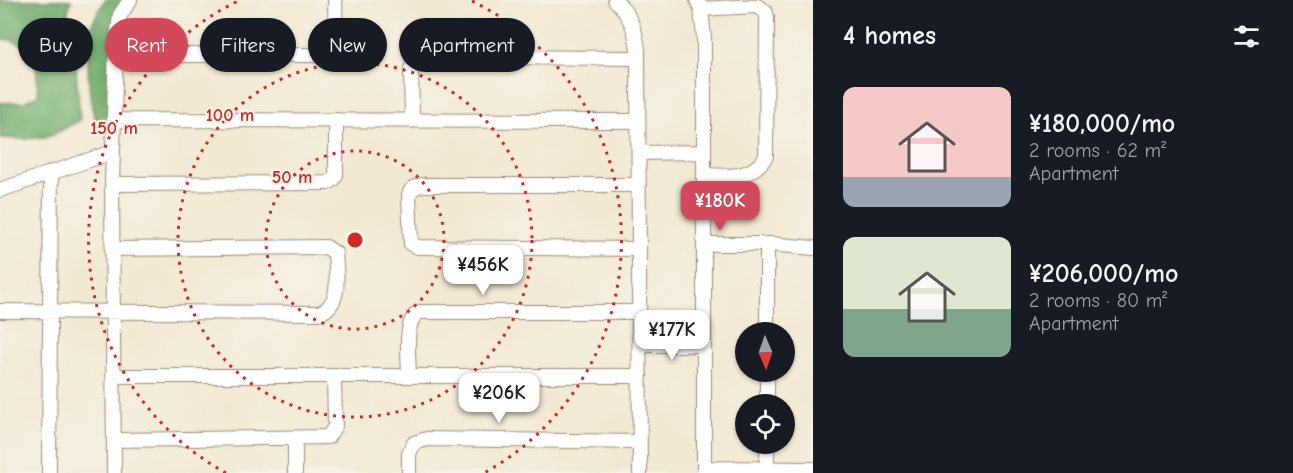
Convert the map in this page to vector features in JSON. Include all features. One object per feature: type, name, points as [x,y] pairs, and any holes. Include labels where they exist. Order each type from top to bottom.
[{"type":"street","points":[[119,18],[130,0]]},
{"type":"street","points":[[188,55],[327,55],[336,43],[335,0]]},
{"type":"street","points":[[615,0],[632,24],[637,39],[640,473]]},
{"type":"street","points":[[704,176],[744,175],[754,170],[766,156],[767,17],[765,11],[757,6],[699,4],[704,38],[704,152],[704,176],[704,470],[813,468]]},
{"type":"street","points":[[412,121],[411,69],[418,58],[638,58]]},
{"type":"street","points":[[114,473],[112,184],[115,72]]},
{"type":"street","points":[[114,120],[639,121]]},
{"type":"street","points":[[112,184],[328,183],[336,175],[336,120]]},
{"type":"street","points":[[0,190],[113,152]]},
{"type":"street","points":[[639,153],[704,152]]},
{"type":"street","points":[[49,473],[51,172]]},
{"type":"street","points":[[639,185],[426,185],[415,187],[409,195],[411,244],[418,248],[639,249]]},
{"type":"street","points":[[704,244],[767,244],[813,248]]},
{"type":"street","points":[[767,244],[767,322]]},
{"type":"street","points":[[0,311],[319,313],[332,306],[336,299],[335,253],[326,247],[112,249]]},
{"type":"street","points":[[409,376],[409,327],[413,315],[419,312],[639,312]]},
{"type":"street","points":[[640,345],[704,345]]},
{"type":"street","points":[[113,376],[640,376]]},
{"type":"street","points":[[114,440],[328,437],[335,426],[334,376]]},
{"type":"street","points":[[295,439],[295,473]]},
{"type":"street","points":[[409,473],[411,448],[414,443],[427,439],[640,442]]},
{"type":"street","points":[[767,454],[767,468]]},
{"type":"green space","points":[[0,0],[71,0],[66,18],[18,18],[18,43],[0,39]]},
{"type":"green space","points":[[105,0],[124,0],[122,18],[105,18],[105,72],[115,72],[111,106],[107,118],[103,121],[96,119],[93,112],[88,76],[88,72],[93,72],[94,18]]},
{"type":"green space","points":[[37,72],[76,72],[80,120],[51,136],[26,139],[0,138],[0,103],[24,102],[38,95]]}]
